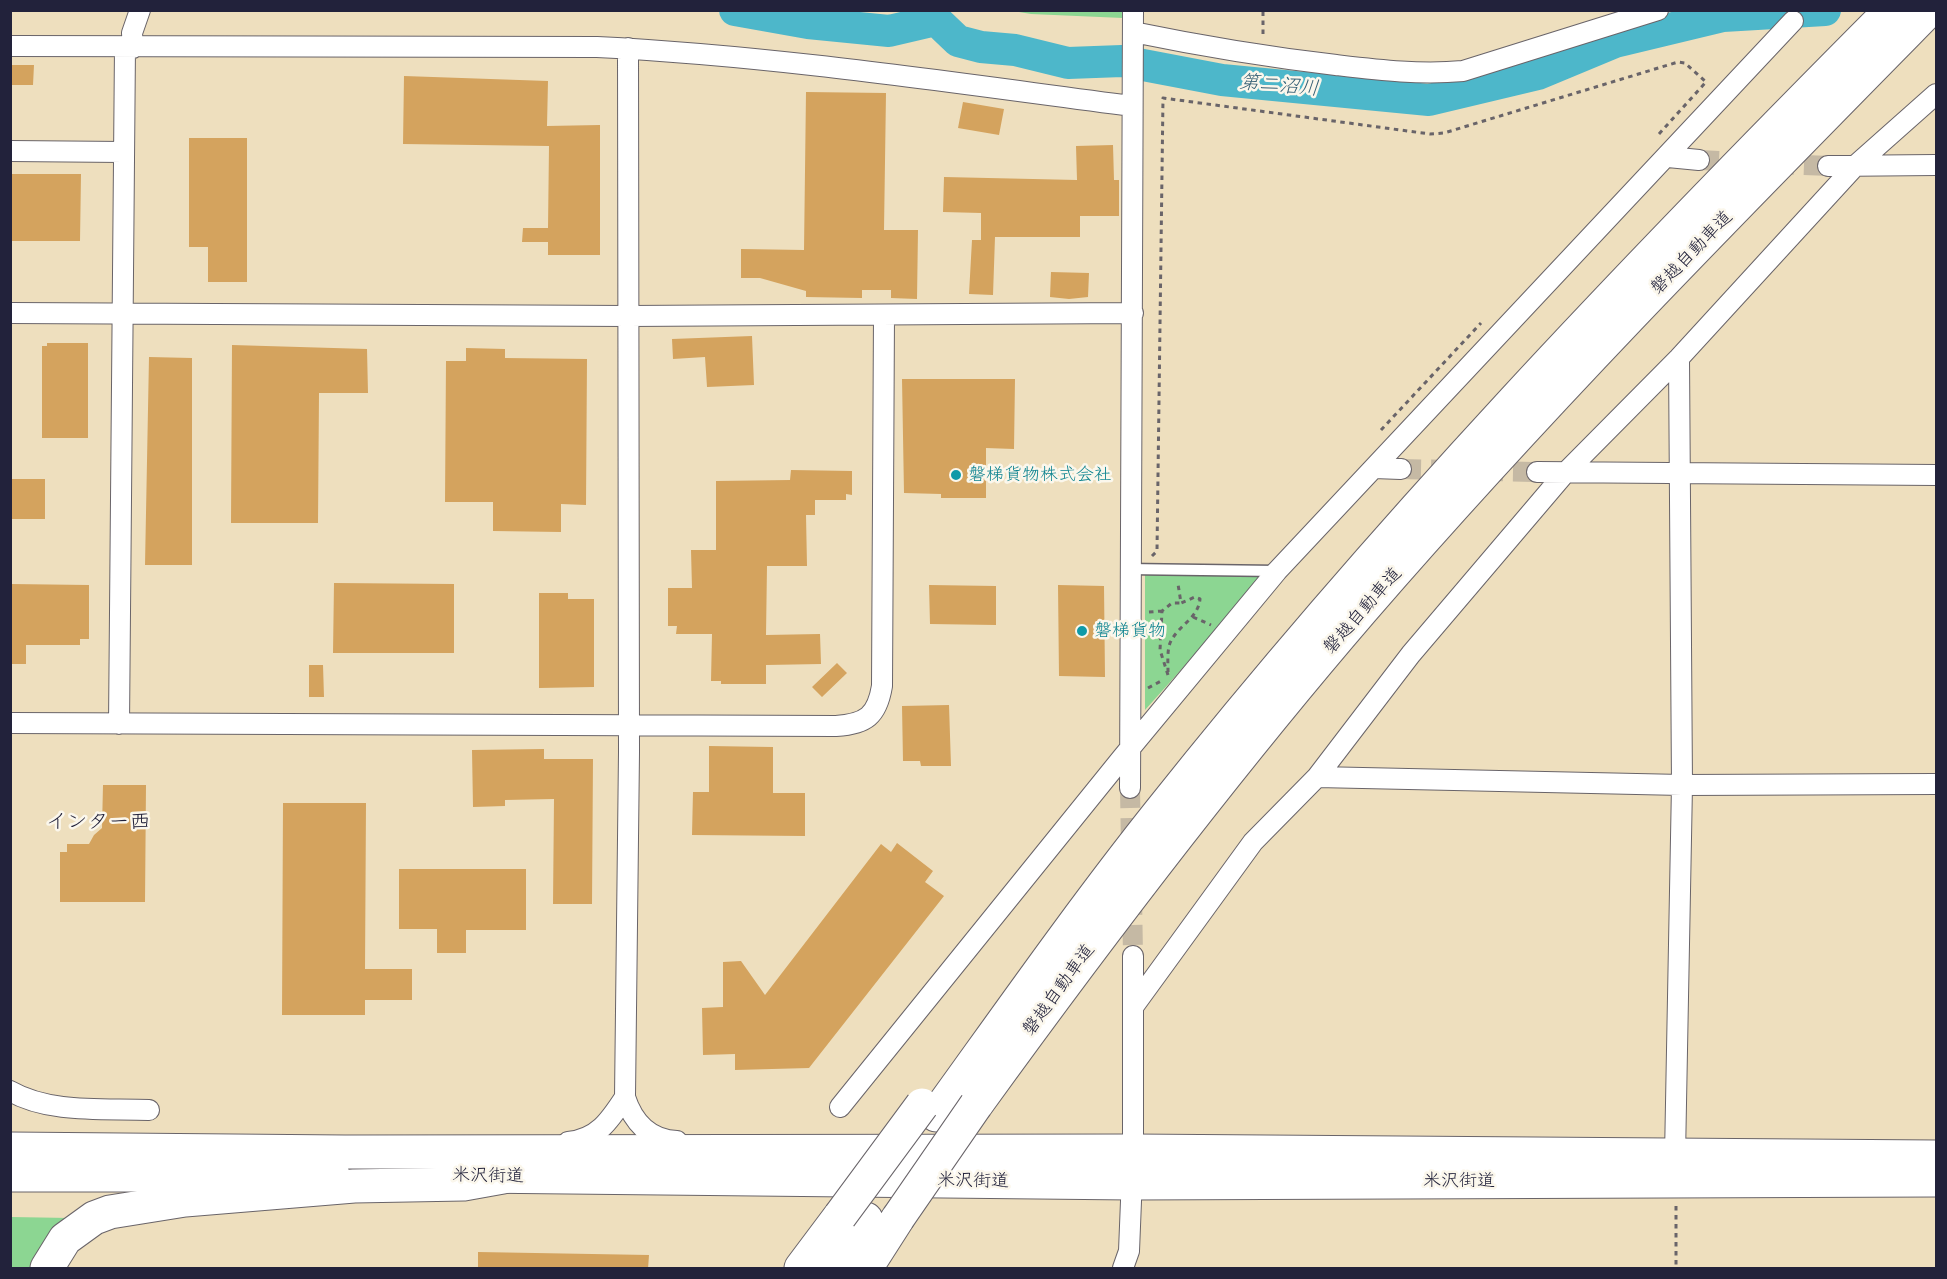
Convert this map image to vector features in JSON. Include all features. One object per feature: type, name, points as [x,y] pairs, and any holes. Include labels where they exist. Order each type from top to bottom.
[{"type":"highway","name":"磐越自動車道","points":[[834,1269],[868,1218],[929,1110],[1160,812],[1408,517],[1699,205],[1891,10]]},
{"type":"highway","name":"磐越自動車道","points":[[866,1269],[868,1218],[976,1105],[1099,935],[1183,825],[1362,610],[1571,380],[1737,205],[1929,10]]},
{"type":"highway","name":"米沢街道","points":[[10,1149],[816,1152],[1132,1167],[1936,1180]]},
{"type":"highway","name":"米沢街道","points":[[10,1175],[502,1177],[1675,1156],[1936,1157]]},
{"type":"highway","points":[[47,1269],[65,1239],[94,1218],[110,1212],[185,1200],[354,1186],[464,1184],[502,1177]]},
{"type":"highway","points":[[801,1269],[868,1218]]},
{"type":"street","points":[[119,724],[124,312],[123,152],[129,47],[140,10]]},
{"type":"street","points":[[1130,788],[1133,10]]},
{"type":"street","points":[[1133,38],[1246,55],[1404,73],[1439,73],[1463,71],[1658,10]]},
{"type":"street","points":[[840,1107],[1129,748],[1277,571],[1794,21]]},
{"type":"street","points":[[10,46],[627,48],[775,59],[1132,106]]},
{"type":"street","points":[[627,48],[628,725],[625,1096],[633,1116],[654,1137],[681,1141],[795,1141],[810,1146],[816,1152]]},
{"type":"street","points":[[1133,1007],[1253,842],[1317,777],[1411,654],[1565,473],[1679,358],[1856,165],[1936,94]]},
{"type":"street","points":[[10,151],[123,152]]},
{"type":"street","points":[[1668,157],[1699,160]]},
{"type":"street","points":[[1828,166],[1936,165]]},
{"type":"street","points":[[10,313],[628,316],[1133,313]]},
{"type":"street","points":[[10,723],[836,726],[854,724],[870,717],[882,686],[884,315]]},
{"type":"street","points":[[1675,1156],[1682,785],[1678,473],[1679,358]]},
{"type":"street","points":[[1374,468],[1401,469]]},
{"type":"street","points":[[1537,472],[1936,475]]},
{"type":"street","points":[[1317,777],[1682,785],[1936,784]]},
{"type":"street","points":[[1123,1269],[1129,1251],[1132,1167],[1133,956]]},
{"type":"street","points":[[10,1091],[28,1101],[74,1107],[149,1110]]},
{"type":"street","points":[[522,1150],[538,1142],[571,1142],[595,1135],[612,1117],[625,1096]]},
{"type":"lane","points":[[1132,569],[1277,571]]},
{"type":"path","points":[[1263,10],[1263,34]]},
{"type":"path","points":[[1164,560],[1157,551],[1163,98],[1430,134],[1444,133],[1678,62],[1685,63],[1706,82],[1658,136]]},
{"type":"path","points":[[1379,432],[1482,323]]},
{"type":"path","points":[[1132,569],[1157,551]]},
{"type":"path","points":[[1177,569],[1180,603]]},
{"type":"path","points":[[1141,612],[1162,610],[1172,603],[1180,603],[1196,597],[1200,599],[1199,607],[1193,617],[1179,628],[1169,645],[1168,676]]},
{"type":"path","points":[[1162,610],[1160,650],[1168,676]]},
{"type":"path","points":[[1205,635],[1213,626]]},
{"type":"path","points":[[1141,691],[1168,676],[1175,668]]},
{"type":"path","points":[[1676,1199],[1677,1269]]},
{"type":"green space","points":[[1013,11],[1123,11],[1123,18],[1031,14]]},
{"type":"green space","points":[[1145,575],[1266,575],[1145,710]]},
{"type":"green space","points":[[11,1217],[70,1218],[33,1268],[11,1268]]},
{"type":"building","points":[[10,65],[34,65],[33,85],[10,85]]},
{"type":"building","points":[[404,76],[548,81],[547,126],[600,125],[600,255],[548,255],[548,242],[522,242],[523,228],[548,228],[549,146],[403,144]]},
{"type":"building","points":[[806,92],[886,93],[884,230],[918,230],[917,299],[891,298],[891,290],[862,290],[862,298],[806,297],[806,291],[760,278],[741,278],[741,249],[804,250]]},
{"type":"building","points":[[963,102],[1004,109],[999,135],[958,128]]},
{"type":"building","points":[[189,138],[247,138],[247,282],[208,282],[208,247],[189,247]]},
{"type":"building","points":[[1113,145],[1114,180],[1119,180],[1119,216],[1080,216],[1080,237],[995,237],[993,295],[969,294],[972,240],[981,240],[981,213],[943,212],[944,177],[1077,180],[1076,146]]},
{"type":"building","points":[[10,174],[81,174],[80,241],[10,241]]},
{"type":"building","points":[[1051,272],[1089,273],[1088,297],[1069,299],[1050,297]]},
{"type":"building","points":[[752,336],[754,385],[707,387],[705,357],[673,359],[672,339]]},
{"type":"building","points":[[47,343],[88,343],[88,438],[42,438],[42,346],[47,346]]},
{"type":"building","points":[[232,345],[367,349],[368,393],[319,393],[318,523],[231,523]]},
{"type":"building","points":[[466,348],[505,349],[505,358],[587,359],[586,505],[561,504],[561,532],[493,531],[493,502],[445,502],[446,361],[466,361]]},
{"type":"building","points":[[149,357],[192,358],[192,565],[145,565]]},
{"type":"building","points":[[902,379],[1015,379],[1014,449],[986,448],[986,498],[941,498],[941,494],[904,493]]},
{"type":"building","points":[[791,470],[852,471],[852,495],[846,494],[846,500],[815,500],[815,515],[806,515],[807,566],[767,566],[766,635],[820,634],[821,664],[766,665],[766,684],[721,684],[721,681],[711,681],[712,634],[676,634],[677,626],[668,626],[668,588],[692,588],[691,550],[716,550],[716,481],[790,480]]},
{"type":"building","points":[[10,479],[45,479],[45,519],[10,519]]},
{"type":"building","points":[[334,583],[454,584],[454,653],[333,653]]},
{"type":"building","points":[[10,584],[89,585],[89,639],[80,639],[80,645],[26,645],[26,664],[10,664]]},
{"type":"building","points":[[929,585],[996,586],[996,625],[930,624]]},
{"type":"building","name":"磐梯貨物","points":[[1058,585],[1104,586],[1105,677],[1059,676]]},
{"type":"building","points":[[539,593],[568,593],[568,599],[594,599],[594,687],[539,688]]},
{"type":"building","points":[[837,663],[847,673],[822,697],[812,687]]},
{"type":"building","points":[[309,665],[323,665],[324,697],[309,697]]},
{"type":"building","points":[[949,705],[951,766],[921,766],[920,761],[903,761],[902,706]]},
{"type":"building","points":[[709,746],[773,747],[773,793],[805,793],[805,836],[692,835],[693,792],[709,792]]},
{"type":"building","points":[[544,749],[544,759],[593,759],[592,904],[553,904],[554,799],[505,800],[505,806],[473,807],[472,750]]},
{"type":"building","points":[[103,785],[146,785],[145,902],[60,902],[60,852],[67,852],[67,844],[89,844],[102,828]]},
{"type":"building","points":[[283,803],[366,803],[365,969],[412,969],[412,1000],[365,1000],[365,1015],[282,1015]]},
{"type":"building","points":[[897,843],[933,871],[925,882],[944,896],[809,1068],[735,1070],[735,1054],[703,1055],[702,1008],[723,1007],[723,962],[741,961],[765,995],[881,844],[891,852]]},
{"type":"building","points":[[399,869],[526,869],[526,930],[466,930],[466,953],[437,953],[437,929],[399,929]]},
{"type":"building","points":[[478,1252],[649,1255],[648,1269],[478,1269]]},
{"type":"waterway","name":"第二沼川","points":[[735,10],[808,23],[889,31],[936,20],[958,41],[981,47],[1015,50],[1068,63],[1122,61],[1222,80],[1429,100],[1538,74],[1615,42],[1723,16],[1825,10]]},
{"type":"tunnel","points":[[1699,160],[1745,162]]},
{"type":"tunnel","points":[[1774,164],[1828,166]]},
{"type":"tunnel","points":[[1401,469],[1453,470]]},
{"type":"tunnel","points":[[1483,471],[1537,472]]},
{"type":"tunnel","points":[[1130,788],[1131,848]]},
{"type":"tunnel","points":[[1132,895],[1133,956]]},
{"type":"place","name":"磐梯貨物株式会社","points":[[956,475]]},
{"type":"place","name":"磐梯貨物","points":[[1082,631]]},
{"type":"district","name":"インター西","points":[[98,823]]}]
